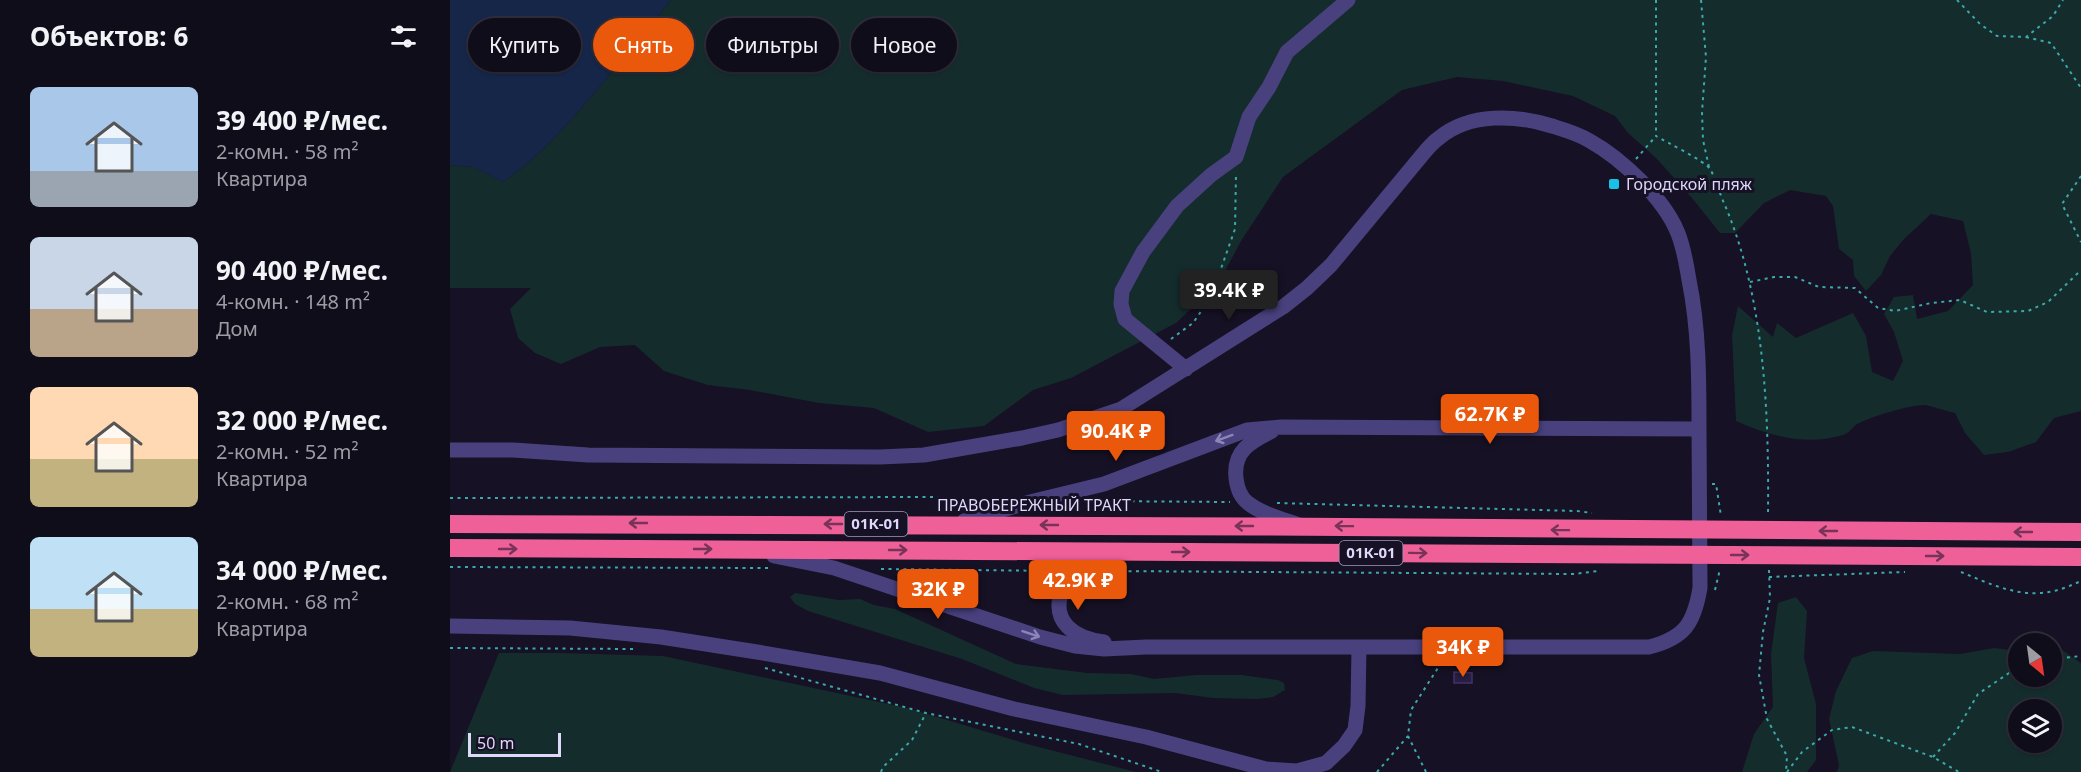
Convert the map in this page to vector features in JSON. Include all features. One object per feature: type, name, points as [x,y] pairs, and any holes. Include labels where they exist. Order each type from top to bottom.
[{"type":"highway","name":"ПРАВОБЕРЕЖНЫЙ ТРАКТ","points":[[450,524],[955,524],[2081,532]]},
{"type":"highway","name":"01К-01","points":[[450,548],[1123,552],[1613,562],[2081,556]]},
{"type":"street","points":[[1186,369],[1125,320],[1121,304],[1122,291],[1143,252],[1177,206],[1210,176],[1236,158],[1249,117],[1269,87],[1287,52],[1348,0]]},
{"type":"street","points":[[450,450],[513,450],[588,455],[880,457],[924,455],[1022,438],[1096,419],[1122,409],[1282,307],[1307,288],[1331,265],[1423,154],[1440,137],[1456,127],[1475,121],[1518,118],[1563,130],[1590,141],[1628,169],[1666,210],[1677,231],[1684,252],[1694,302],[1700,363],[1700,588],[1691,622],[1681,634],[1667,643],[1649,647],[1146,647],[1104,649],[1076,646],[1040,637],[834,568],[733,549]]},
{"type":"street","points":[[955,524],[1104,484],[1248,430],[1281,427],[1699,429]]},
{"type":"street","points":[[1281,427],[1257,438],[1242,450],[1235,466],[1237,488],[1246,502],[1263,512],[1302,526]]},
{"type":"street","points":[[1123,552],[1095,559],[1075,571],[1063,587],[1058,602],[1062,617],[1071,628],[1091,640],[1146,647]]},
{"type":"street","points":[[450,626],[570,628],[661,637],[791,657],[880,673],[1014,709],[1146,737],[1266,770],[1297,771],[1326,763],[1344,746],[1355,730],[1358,706],[1359,647]]},
{"type":"path","points":[[1631,165],[1656,136],[1656,0]]},
{"type":"path","points":[[1701,0],[1706,57],[1702,112],[1703,140],[1708,167],[1733,223],[1750,282],[1764,378],[1769,468],[1768,521]]},
{"type":"path","points":[[1957,0],[1980,24],[1997,36],[2026,37],[2050,43],[2081,88]]},
{"type":"path","points":[[2026,37],[2053,16],[2063,0]]},
{"type":"path","points":[[1656,136],[1708,167]]},
{"type":"path","points":[[1159,348],[1193,323],[1211,297],[1235,229],[1236,158]]},
{"type":"path","points":[[2081,176],[2062,204],[2081,242]]},
{"type":"path","points":[[1750,282],[1774,277],[1794,277],[1819,287],[1855,288],[1878,308],[1895,311],[1931,303],[1960,300],[1987,312],[2028,310],[2048,303],[2081,272]]},
{"type":"path","points":[[1716,484],[1721,516]]},
{"type":"path","points":[[1099,572],[1574,574],[1613,562]]},
{"type":"path","points":[[1769,566],[1770,598],[1762,632],[1759,675],[1767,719],[1787,756],[1787,772]]},
{"type":"path","points":[[450,567],[774,568]]},
{"type":"path","points":[[1713,596],[1720,568]]},
{"type":"path","points":[[880,569],[1075,571]]},
{"type":"path","points":[[1958,570],[1995,586],[2022,593],[2052,591],[2081,581]]},
{"type":"path","points":[[1769,578],[1911,572]]},
{"type":"path","points":[[450,648],[637,649]]},
{"type":"path","points":[[1426,772],[1408,736],[1411,710],[1452,648]]},
{"type":"path","points":[[2062,657],[2081,656]]},
{"type":"path","points":[[762,668],[926,713],[1079,744],[1162,772]]},
{"type":"path","points":[[1933,757],[1955,733],[1978,694],[2008,674]]},
{"type":"path","points":[[881,772],[883,767],[912,740],[926,713]]},
{"type":"path","points":[[1787,772],[1802,752],[1832,730],[1852,727],[1933,757],[1959,772]]},
{"type":"path","points":[[1377,772],[1408,736]]},
{"type":"green space","points":[[671,0],[2081,0],[2081,411],[2054,418],[2036,442],[2008,452],[1984,455],[1965,433],[1955,413],[1924,405],[1880,415],[1857,424],[1843,435],[1816,440],[1775,435],[1736,421],[1732,335],[1738,306],[1773,337],[1777,323],[1796,338],[1853,313],[1866,336],[1872,372],[1893,381],[1903,361],[1894,332],[1884,314],[1894,297],[1913,295],[1917,319],[1948,311],[1973,285],[1971,253],[1963,221],[1931,214],[1903,240],[1890,256],[1881,275],[1866,291],[1854,276],[1853,260],[1839,249],[1833,206],[1826,196],[1790,190],[1764,203],[1735,233],[1720,233],[1692,198],[1656,158],[1628,133],[1615,116],[1573,96],[1503,81],[1457,77],[1402,90],[1283,177],[1241,241],[1218,284],[1176,323],[1071,378],[1033,390],[984,426],[928,432],[874,408],[819,403],[708,385],[664,371],[635,345],[600,347],[561,364],[535,353],[518,338],[510,309],[531,288],[450,288],[450,165],[473,167],[503,182],[547,145],[612,72],[694,72],[694,18],[656,18]]},
{"type":"green space","points":[[795,593],[839,600],[860,599],[874,605],[895,609],[1016,664],[1087,673],[1131,674],[1154,679],[1196,675],[1242,675],[1278,680],[1284,683],[1285,690],[1273,697],[1258,699],[1213,698],[1175,693],[1063,695],[1034,688],[962,659],[808,611],[795,604],[790,597]]},
{"type":"green space","points":[[1796,597],[1807,611],[1804,658],[1816,704],[1816,760],[1807,772],[1742,772],[1754,734],[1773,707],[1771,654],[1778,603]]},
{"type":"green space","points":[[1994,648],[2008,650],[2008,687],[2062,687],[2062,650],[2081,663],[2081,772],[1837,772],[1839,765],[1829,719],[1836,691],[1852,658],[1873,651],[1960,654]]},
{"type":"green space","points":[[499,653],[663,656],[907,708],[1027,744],[1136,772],[450,772]]},
{"type":"water","points":[[450,0],[671,0],[656,18],[593,18],[593,72],[612,72],[537,155],[503,182],[473,167],[450,165]]},
{"type":"building","points":[[1454,672],[1472,673],[1472,683],[1454,683]]},
{"type":"place","name":"Городской пляж","points":[[1614,184]]}]
